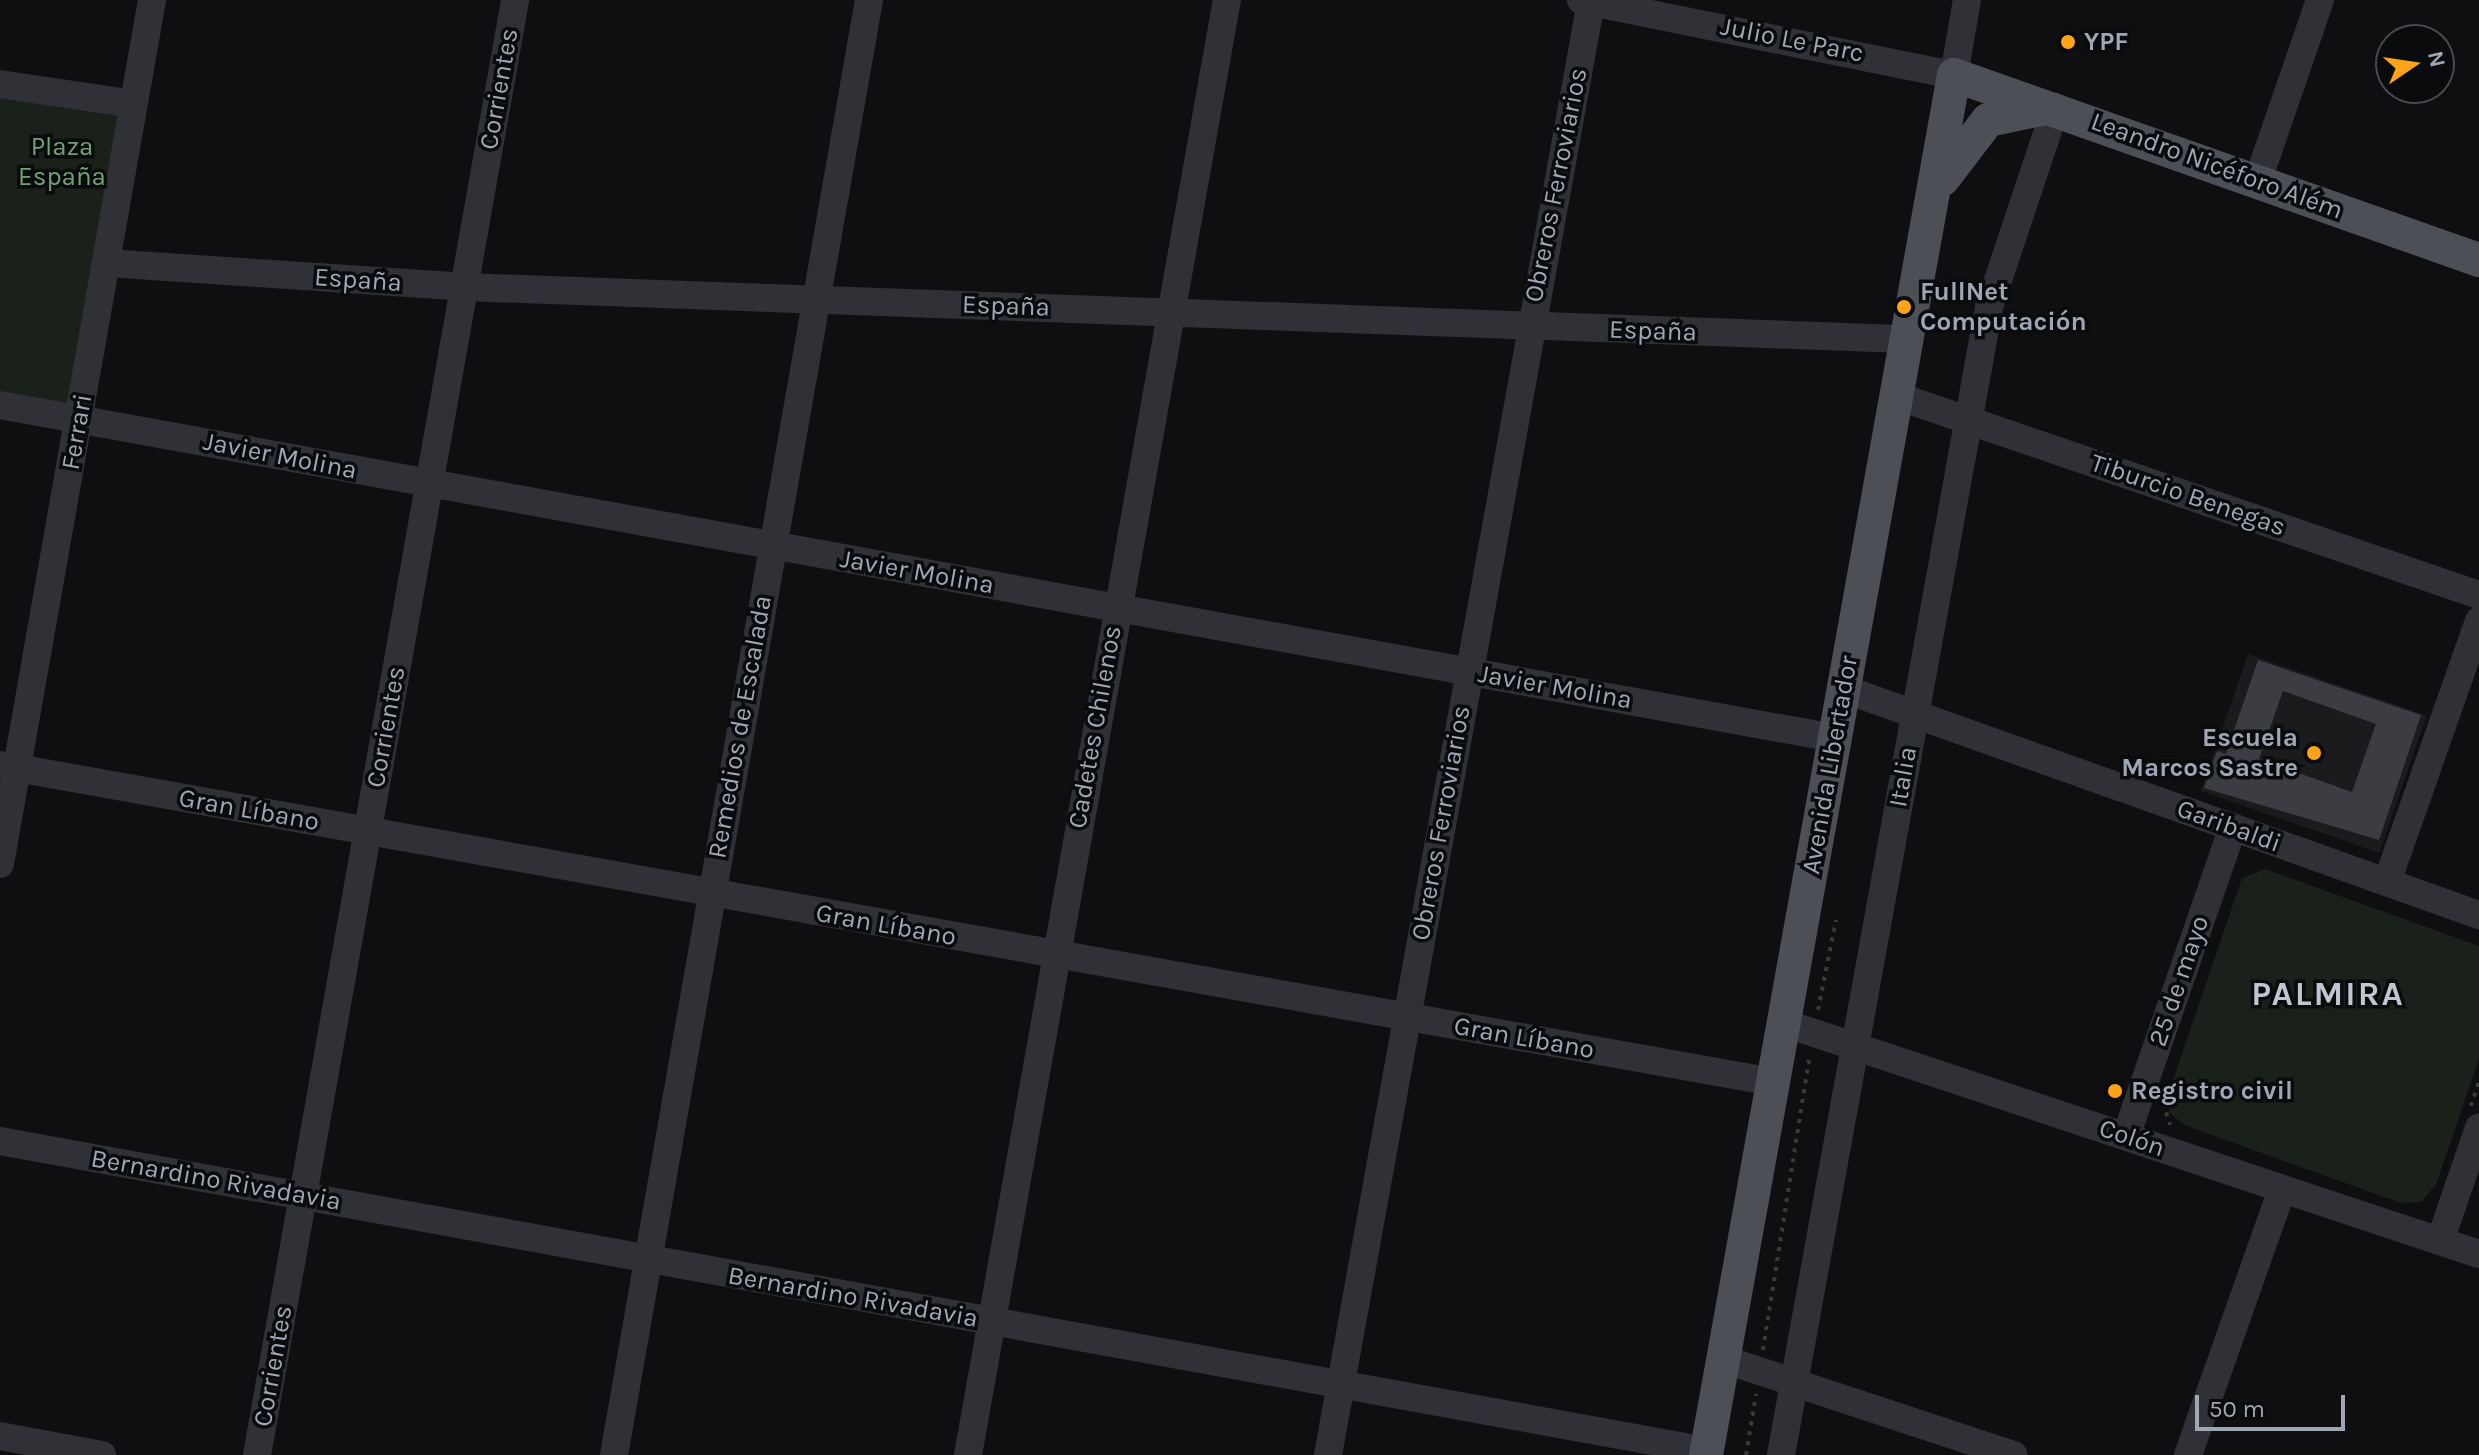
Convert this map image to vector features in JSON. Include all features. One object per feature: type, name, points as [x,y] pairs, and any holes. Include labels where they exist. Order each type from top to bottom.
[{"type":"main road","name":"Leandro Nicéforo Além","points":[[1954,75],[2056,107],[2479,260]]},
{"type":"main road","name":"Avenida Libertador","points":[[1706,1453],[1773,1082],[1799,1027],[1835,738],[1954,75]]},
{"type":"main road","points":[[1933,196],[1970,135],[1988,120],[2056,107]]},
{"type":"street","name":"Ferrari","points":[[0,864],[8,766],[79,418],[152,0]]},
{"type":"street","name":"Corrientes","points":[[257,1455],[515,0]]},
{"type":"street","name":"Remedios de Escalada","points":[[614,1455],[869,0]]},
{"type":"street","name":"Cadetes Chilenos","points":[[968,1455],[1116,607],[1227,0]]},
{"type":"street","points":[[1954,75],[1967,0]]},
{"type":"street","points":[[2258,180],[2320,0]]},
{"type":"street","name":"Julio Le Parc","points":[[1586,1],[1954,75]]},
{"type":"street","name":"Obreros Ferroviarios","points":[[1328,1455],[1586,1]]},
{"type":"street","points":[[0,84],[134,104]]},
{"type":"street","name":"Italia","points":[[1781,1455],[1996,278],[2056,107]]},
{"type":"street","name":"España","points":[[106,263],[464,287],[1906,339]]},
{"type":"street","name":"Tiburcio Benegas","points":[[1897,396],[2479,595]]},
{"type":"street","name":"Javier Molina","points":[[0,405],[1835,738]]},
{"type":"street","points":[[2387,882],[2479,621]]},
{"type":"street","name":"Garibaldi","points":[[1844,689],[2479,915]]},
{"type":"street","name":"Gran Líbano","points":[[8,766],[710,895],[1773,1082]]},
{"type":"street","name":"25 de mayo","points":[[2126,1136],[2233,827]]},
{"type":"street","name":"Colón","points":[[1799,1027],[2479,1254]]},
{"type":"street","points":[[2440,1241],[2474,1119]]},
{"type":"street","name":"Bernardino Rivadavia","points":[[0,1141],[1341,1383],[1706,1453]]},
{"type":"street","points":[[2188,1455],[2282,1189]]},
{"type":"street","points":[[1723,1359],[2014,1455]]},
{"type":"street","points":[[0,1436],[102,1455]]},
{"type":"path","points":[[1746,1455],[1760,1369],[1799,1027],[1836,920]]},
{"type":"path","points":[[2474,1119],[2479,1082]]},
{"type":"path","points":[[2167,1087],[2164,1113],[2178,1133]]},
{"type":"shaded area","name":"Escuela Marcos Sastre","points":[[2248,654],[2427,716],[2379,853],[2201,791]]},
{"type":"green space","name":"Plaza España","points":[[0,84],[134,104],[79,418],[0,405]]},
{"type":"green space","points":[[2265,869],[2479,946],[2479,1059],[2436,1185],[2421,1202],[2401,1203],[2184,1125],[2169,1112],[2170,1089],[2242,878]]},
{"type":"building","name":"Escuela Marcos Sastre","points":[[2258,660],[2421,715],[2379,840],[2204,788],[2217,751],[2226,754]],"holes":[[[2283,691],[2376,724],[2352,792],[2259,759]]]},
{"type":"place","name":"YPF","points":[[2068,42]]},
{"type":"place","name":"FullNet Computación","points":[[1904,307]]},
{"type":"place","name":"Escuela Marcos Sastre","points":[[2314,753]]},
{"type":"place","name":"Registro civil","points":[[2115,1091]]},
{"type":"district","name":"PALMIRA","points":[[2328,995]]}]
